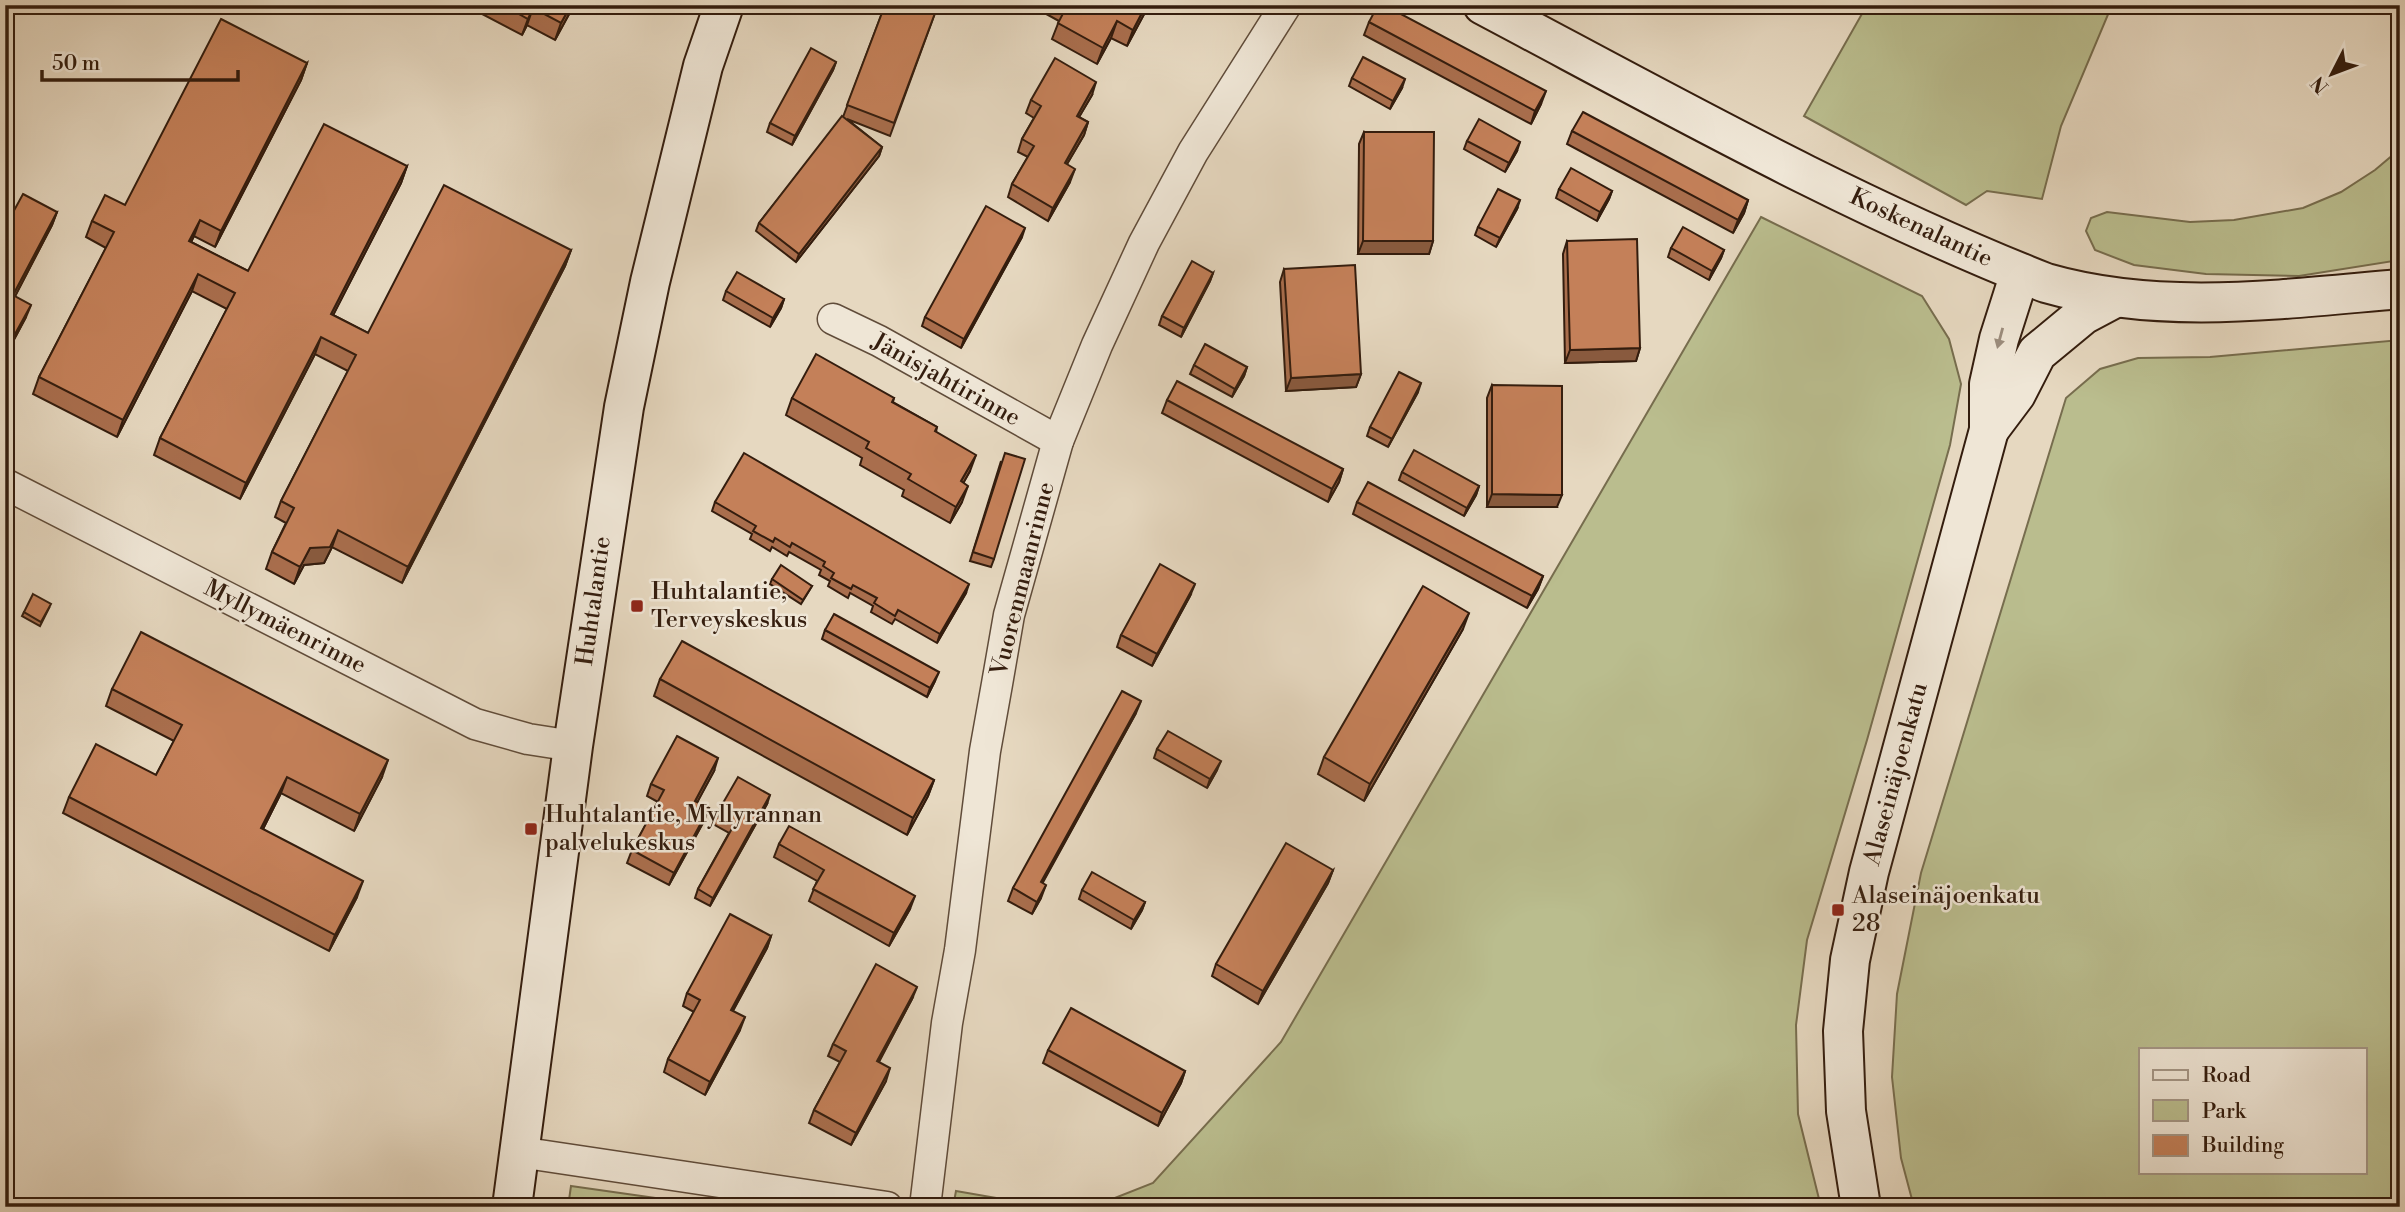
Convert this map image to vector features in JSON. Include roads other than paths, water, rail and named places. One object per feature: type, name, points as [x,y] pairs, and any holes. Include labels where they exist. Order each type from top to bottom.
[{"type":"street","name":"Huhtalantie","points":[[512,1207],[573,746],[624,407],[650,282],[703,66],[723,5]]},
{"type":"street","name":"Vuorenmaanrinne","points":[[925,1207],[947,1023],[960,950],[985,751],[1009,615],[1058,441],[1097,345],[1144,243],[1193,152],[1286,5]]},
{"type":"street","name":"Koskenalantie","points":[[1483,5],[1701,121],[1893,218],[2033,278],[2071,290],[2115,298],[2192,303],[2272,300],[2400,289]]},
{"type":"street","name":"Alaseinäjoenkatu","points":[[2033,278],[2037,353]]},
{"type":"street","name":"Alaseinäjoenkatu","points":[[1861,1207],[1846,1111],[1843,1031],[1850,960],[1869,872],[1989,430],[1989,384],[1999,339],[2033,278]]},
{"type":"street","name":"Alaseinäjoenkatu","points":[[1989,430],[2016,394],[2037,353],[2083,316],[2115,298]]},
{"type":"street","name":"Jänisjahtirinne","points":[[833,319],[879,341],[1058,441]]},
{"type":"street","name":"Myllymäenrinne","points":[[5,484],[475,724],[528,739],[573,746]]},
{"type":"street","points":[[519,1152],[887,1207]]},
{"type":"place","name":"Huhtalantie, Terveyskeskus","points":[[637,606]]},
{"type":"place","name":"Huhtalantie, Myllyrannan palvelukeskus","points":[[531,829]]},
{"type":"place","name":"Alaseinäjoenkatu 28","points":[[1838,910]]}]
